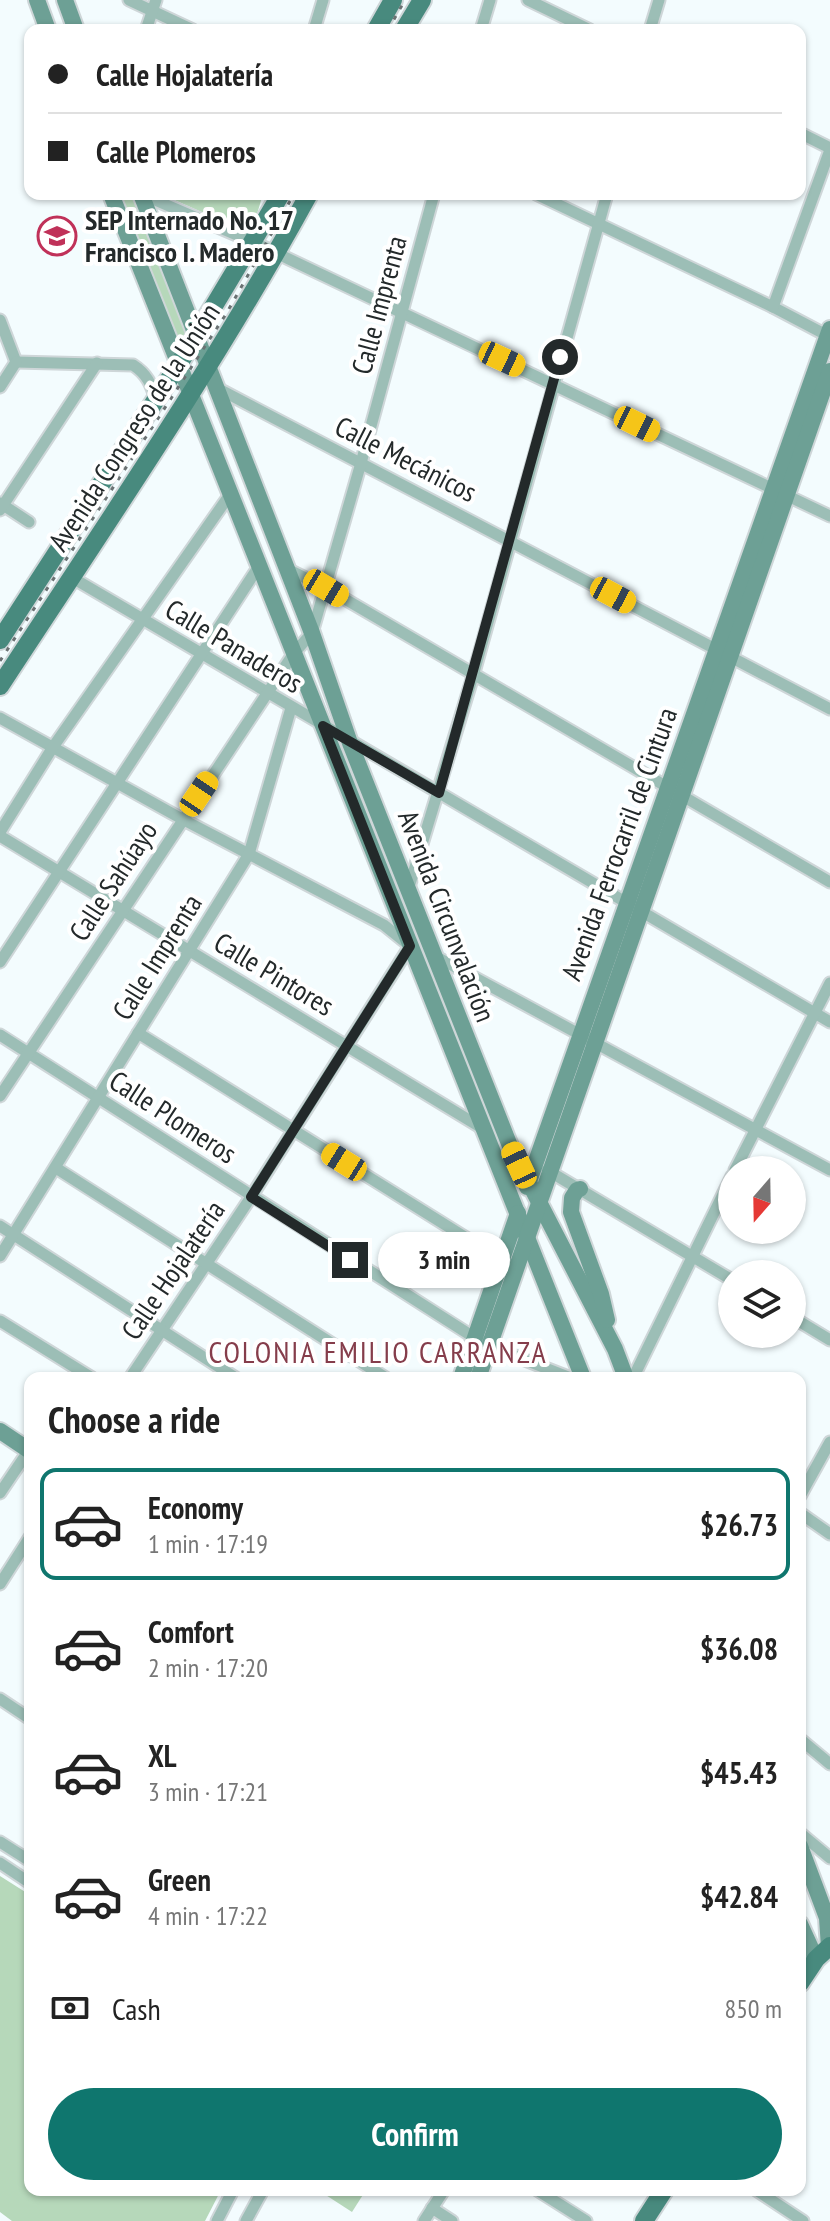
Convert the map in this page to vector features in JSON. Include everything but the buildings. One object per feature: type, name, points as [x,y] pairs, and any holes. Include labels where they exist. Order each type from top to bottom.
[{"type":"main road","points":[[37,0],[46,24]]},
{"type":"main road","points":[[65,0],[74,24]]},
{"type":"main road","points":[[379,24],[393,0]]},
{"type":"main road","points":[[408,24],[422,0]]},
{"type":"main road","name":"Avenida Circunvalación","points":[[113,200],[581,1372]]},
{"type":"main road","name":"Avenida Circunvalación","points":[[143,200],[433,955],[528,1184],[615,1349],[624,1372]]},
{"type":"main road","name":"Avenida Congreso de la Unión","points":[[0,640],[179,364],[278,200]]},
{"type":"main road","name":"Avenida Congreso de la Unión","points":[[0,686],[192,391],[306,200]]},
{"type":"main road","name":"Avenida Ferrocarril de Cintura","points":[[509,1265],[526,1239],[538,1203],[542,1166],[780,493],[829,334]]},
{"type":"main road","name":"Avenida Ferrocarril de Cintura","points":[[780,493],[830,371]]},
{"type":"main road","name":"Avenida Ferrocarril de Cintura","points":[[464,1372],[482,1342],[509,1265],[517,1215],[528,1184],[542,1166]]},
{"type":"main road","points":[[580,1189],[572,1198],[571,1212],[601,1294],[615,1349]]},
{"type":"main road","points":[[538,1263],[544,1257],[553,1256],[568,1261]]},
{"type":"main road","name":"Avenida Ferrocarril de Cintura","points":[[479,1372],[482,1342]]},
{"type":"main road","points":[[0,1431],[24,1447]]},
{"type":"main road","points":[[806,1862],[827,1918],[821,1954],[806,1975]]},
{"type":"main road","points":[[806,1933],[821,1954]]},
{"type":"main road","points":[[644,2221],[660,2196]]},
{"type":"street","points":[[129,0],[152,4],[184,24]]},
{"type":"street","points":[[316,24],[323,0]]},
{"type":"street","points":[[483,24],[490,0]]},
{"type":"street","points":[[528,0],[578,24]]},
{"type":"street","points":[[652,24],[659,0]]},
{"type":"street","points":[[147,24],[152,4]]},
{"type":"street","points":[[773,307],[830,149],[806,136]]},
{"type":"street","points":[[155,200],[401,311],[830,516]]},
{"type":"street","points":[[267,219],[272,200]]},
{"type":"street","name":"Calle Imprenta","points":[[294,653],[312,633],[326,588],[432,200]]},
{"type":"street","points":[[549,200],[829,334]]},
{"type":"street","points":[[409,887],[473,676],[605,200]]},
{"type":"street","points":[[0,320],[16,362]]},
{"type":"street","points":[[16,362],[133,365],[150,381],[156,399]]},
{"type":"street","points":[[0,387],[16,362]]},
{"type":"street","points":[[29,522],[1,506],[97,363]]},
{"type":"street","name":"Calle Mecánicos","points":[[215,387],[830,709]]},
{"type":"street","points":[[0,834],[53,747],[231,493]]},
{"type":"street","points":[[0,962],[259,566]]},
{"type":"street","points":[[286,569],[326,588],[830,882]]},
{"type":"street","name":"Calle Panaderos","points":[[71,577],[830,1022]]},
{"type":"street","name":"Calle Sahúayo","points":[[0,1096],[294,653]]},
{"type":"street","points":[[277,678],[287,682],[302,671]]},
{"type":"street","name":"Calle Imprenta","points":[[0,1256],[249,854],[291,708]]},
{"type":"street","points":[[0,718],[117,784],[384,925],[410,946]]},
{"type":"street","name":"Calle Pintores","points":[[0,834],[482,1128]]},
{"type":"street","name":"Calle Hojalatería","points":[[138,1372],[161,1330],[251,1197],[410,946]]},
{"type":"street","points":[[433,955],[830,1170]]},
{"type":"street","points":[[742,1156],[830,983]]},
{"type":"street","points":[[138,1033],[509,1265]]},
{"type":"street","name":"Calle Plomeros","points":[[0,1035],[482,1342],[556,1372]]},
{"type":"street","points":[[542,1166],[718,1271]]},
{"type":"street","points":[[56,1168],[376,1372]]},
{"type":"street","points":[[636,1372],[718,1205]]},
{"type":"street","points":[[0,1226],[227,1372]]},
{"type":"street","points":[[0,1321],[82,1372]]},
{"type":"street","points":[[806,1325],[830,1340]]},
{"type":"street","points":[[806,1485],[830,1442]]},
{"type":"street","points":[[0,1493],[24,1457]]},
{"type":"street","points":[[806,1517],[830,1534]]},
{"type":"street","points":[[0,1584],[24,1546]]},
{"type":"street","points":[[0,1699],[24,1715]]},
{"type":"street","points":[[806,1744],[830,1764]]},
{"type":"street","points":[[806,1838],[830,1858]]},
{"type":"street","points":[[0,1842],[24,1856]]},
{"type":"street","points":[[0,1863],[24,1879]]},
{"type":"street","points":[[19,1875],[24,1867]]},
{"type":"street","points":[[217,2221],[230,2196]]},
{"type":"street","points":[[246,2221],[260,2196]]},
{"type":"street","points":[[424,2221],[440,2196]]},
{"type":"street","points":[[546,2196],[586,2221]]},
{"type":"street","points":[[765,2196],[800,2220]]},
{"type":"street","points":[[432,2208],[452,2221]]},
{"type":"green space","points":[[119,200],[138,200],[190,337],[181,349]]},
{"type":"green space","points":[[174,200],[261,200],[251,234]]},
{"type":"green space","points":[[0,1876],[24,1891],[24,2196],[218,2196],[205,2221],[12,2221],[0,2212]]},
{"type":"green space","points":[[327,2196],[362,2196],[352,2212]]},
{"type":"railway","points":[[391,24],[405,0]]},
{"type":"railway","points":[[0,661],[226,314],[291,200]]},
{"type":"place","name":"SEP Internado No. 17 Francisco I. Madero","points":[[57,236]]},
{"type":"district","name":"COLONIA EMILIO CARRANZA","points":[[378,1353]]},
{"type":"route","points":[[350,1260],[251,1197],[410,946],[323,726],[439,793],[560,357]]}]
